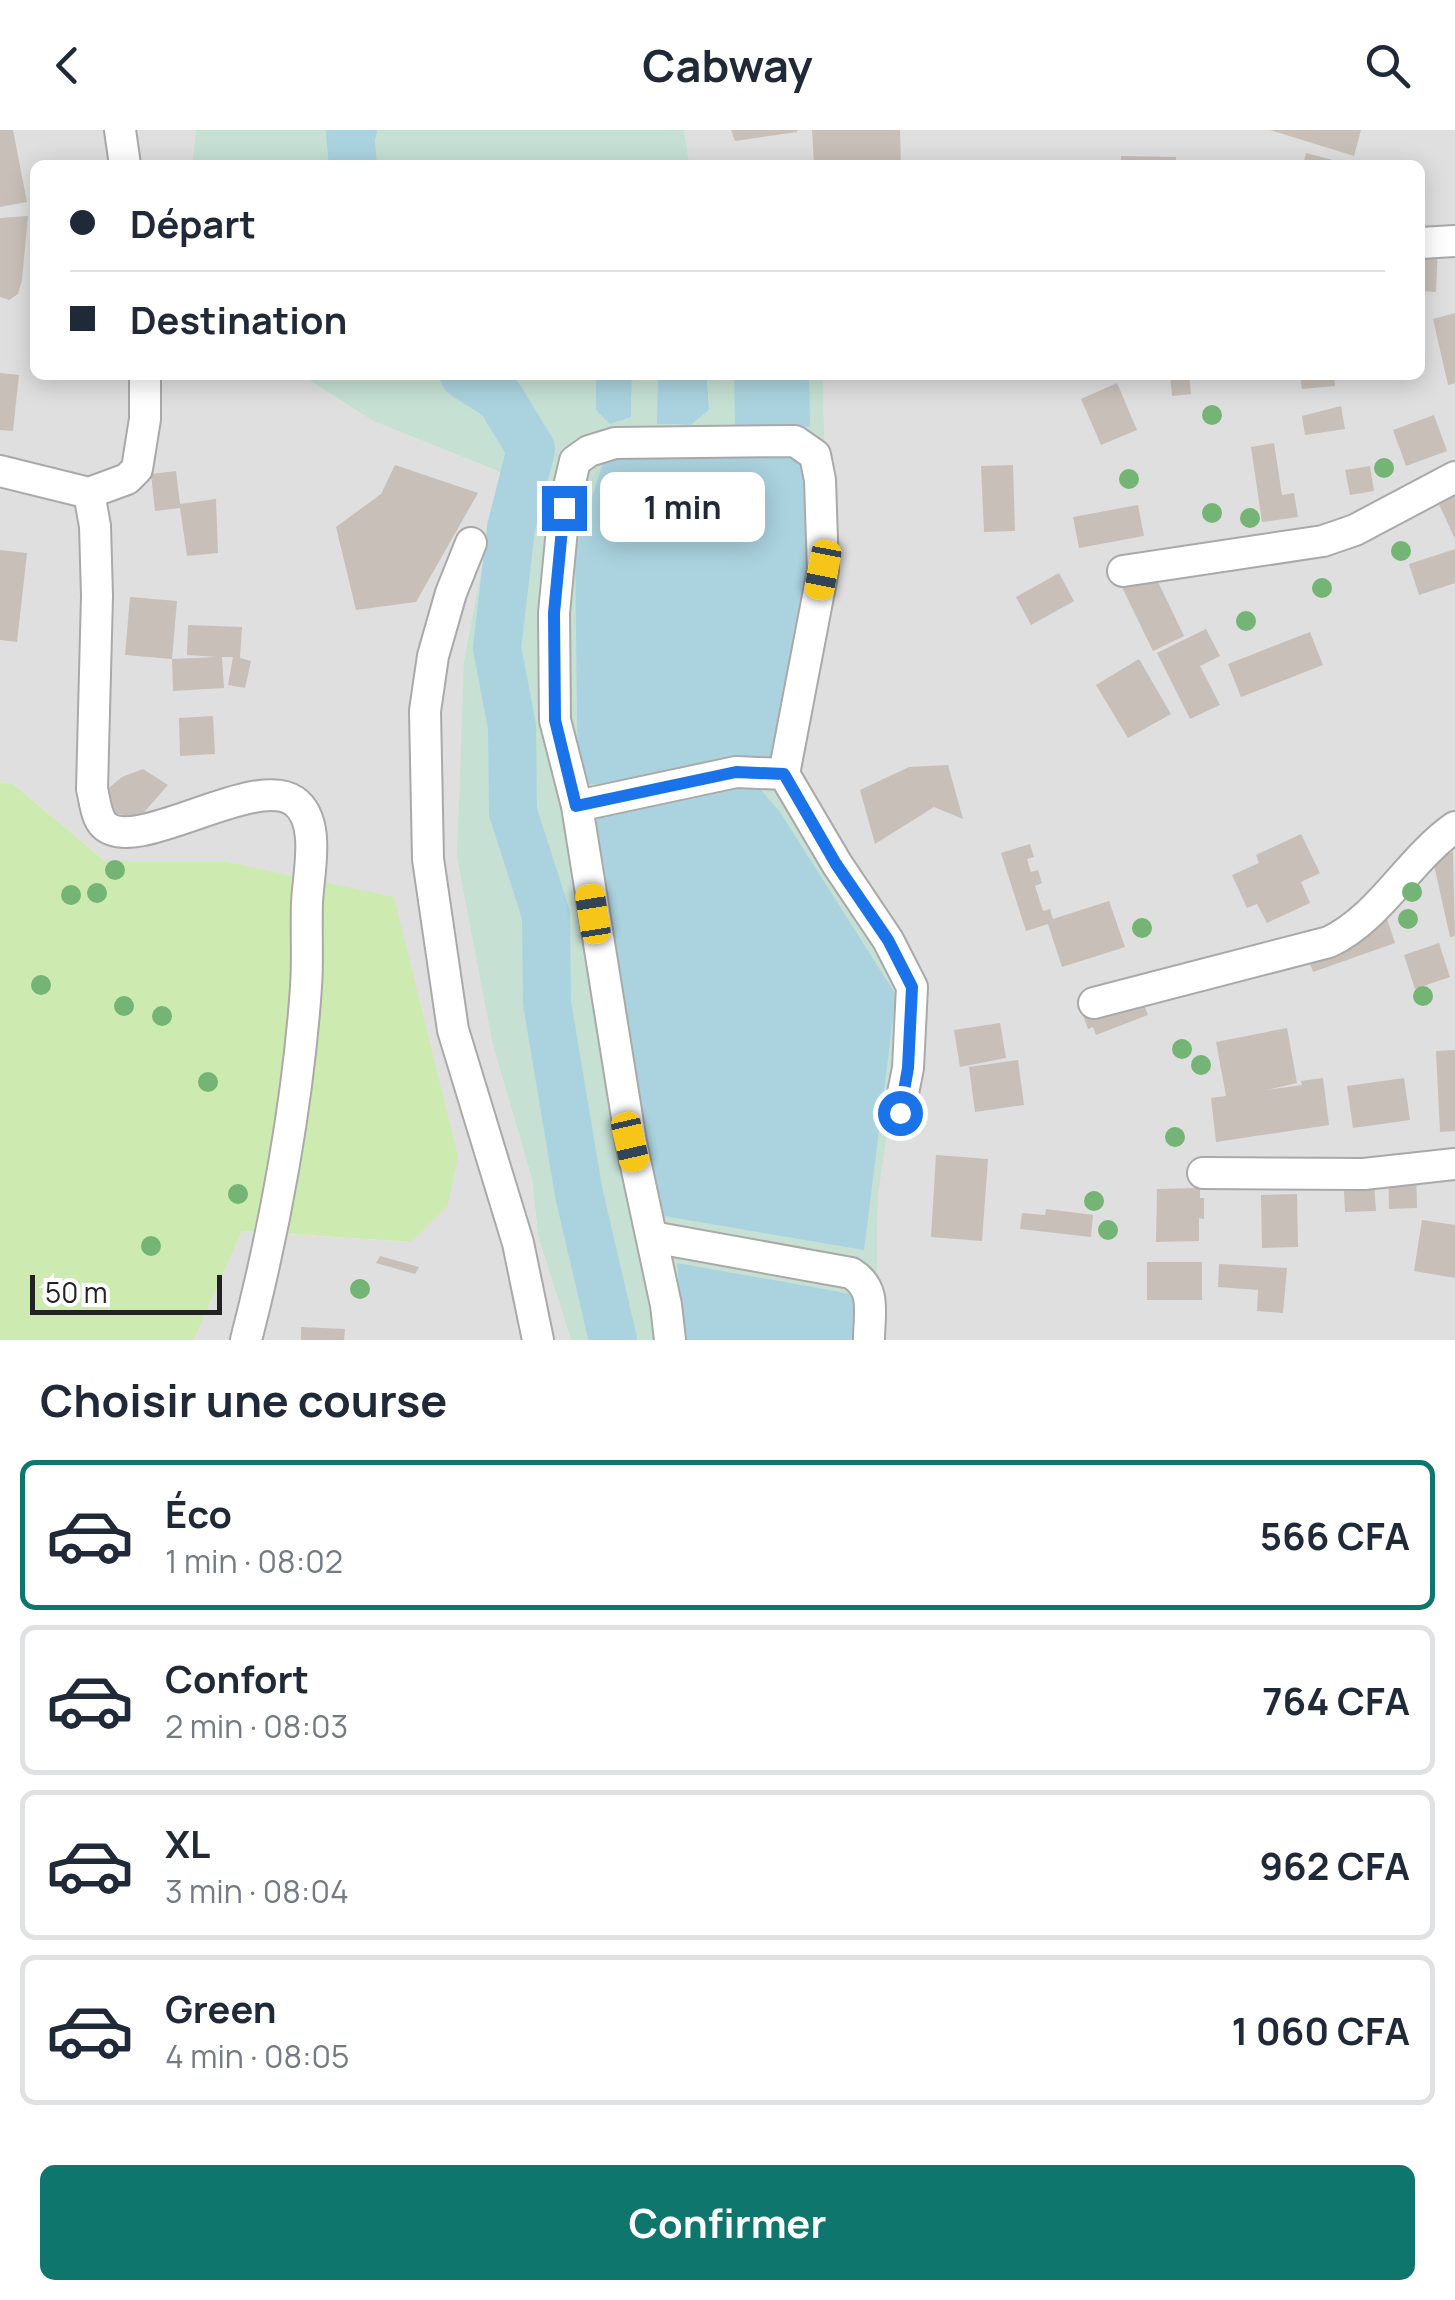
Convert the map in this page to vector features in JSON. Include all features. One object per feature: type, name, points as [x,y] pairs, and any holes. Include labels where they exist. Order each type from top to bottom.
[{"type":"street","points":[[120,130],[124,160]]},
{"type":"street","points":[[1425,243],[1455,241]]},
{"type":"street","points":[[0,471],[89,493],[127,479],[137,468],[145,419],[144,380]]},
{"type":"street","points":[[670,1340],[630,1142],[576,806],[555,720],[554,613],[564,508],[575,461],[588,451],[615,443],[795,441],[815,456],[820,480],[823,570],[784,774],[836,864],[888,940],[912,987],[908,1068],[900,1113]]},
{"type":"street","points":[[1123,571],[1323,541],[1355,530],[1455,477]]},
{"type":"street","points":[[89,493],[95,526],[96,596],[92,790],[100,819],[106,828],[127,835],[277,794],[295,802],[309,825],[306,985],[297,1070],[246,1340]]},
{"type":"street","points":[[471,543],[451,593],[433,656],[425,711],[428,859],[454,1030],[518,1243],[538,1340]]},
{"type":"street","points":[[576,806],[736,772],[784,774]]},
{"type":"street","points":[[1094,1003],[1351,932],[1429,848],[1455,827]]},
{"type":"street","points":[[1203,1173],[1364,1174],[1455,1164]]},
{"type":"street","points":[[652,1237],[850,1273],[864,1281],[870,1296],[868,1340]]},
{"type":"shaded area","points":[[0,130],[196,130],[193,160],[30,160],[30,380],[309,380],[373,421],[500,472],[464,660],[493,1046],[532,1179],[538,1236],[571,1340],[194,1340],[242,1231],[411,1242],[222,861],[105,861],[13,784],[0,782]]},
{"type":"shaded area","points":[[684,130],[1455,130],[1455,1340],[876,1340],[878,1195],[795,811],[827,575],[823,380],[1425,380],[1425,160],[689,160]]},
{"type":"green space","points":[[196,130],[684,130],[689,160],[193,160]]},
{"type":"green space","points":[[309,380],[596,380],[596,410],[631,417],[632,380],[658,380],[658,424],[691,425],[709,410],[707,380],[734,380],[736,425],[809,427],[809,380],[823,380],[827,575],[814,708],[795,811],[867,927],[905,1005],[878,1195],[876,1340],[677,1263],[681,1340],[571,1340],[538,1236],[532,1179],[493,1046],[457,857],[464,660],[500,472],[373,421]],"holes":[[[580,720],[630,782],[578,784]]]},
{"type":"green space","points":[[0,782],[13,784],[105,861],[222,861],[394,897],[458,1156],[448,1205],[411,1242],[242,1231],[194,1340],[0,1340]]},
{"type":"water","points":[[596,380],[632,380],[631,417],[610,424],[596,410]]},
{"type":"water","points":[[658,380],[707,380],[709,410],[691,425],[657,424]]},
{"type":"water","points":[[734,380],[809,380],[810,427],[735,425]]},
{"type":"water","points":[[801,448],[819,566],[781,759],[630,782],[578,785],[575,550],[604,460]]},
{"type":"water","points":[[727,787],[761,790],[780,812],[896,995],[864,1250],[658,1215],[591,826],[608,808]]},
{"type":"water","points":[[677,1263],[857,1295],[859,1340],[681,1340]]},
{"type":"building","points":[[0,130],[13,130],[27,202],[0,207]]},
{"type":"building","points":[[731,130],[797,130],[797,132],[735,141]]},
{"type":"building","points":[[812,130],[900,130],[901,160],[814,160]]},
{"type":"building","points":[[1270,130],[1361,130],[1354,156]]},
{"type":"building","points":[[1306,153],[1333,160],[1304,160]]},
{"type":"building","points":[[1121,156],[1176,157],[1176,160],[1121,160]]},
{"type":"building","points":[[28,216],[22,280],[18,294],[9,300],[0,297],[0,218]]},
{"type":"building","points":[[1425,243],[1438,243],[1436,292],[1425,291]]},
{"type":"building","points":[[1455,313],[1455,383],[1448,385],[1433,319]]},
{"type":"building","points":[[0,373],[19,375],[13,431],[0,430]]},
{"type":"building","points":[[1170,380],[1190,380],[1191,394],[1172,396]]},
{"type":"building","points":[[1301,380],[1334,380],[1335,386],[1302,389]]},
{"type":"building","points":[[1117,383],[1137,430],[1101,445],[1081,399]]},
{"type":"building","points":[[1341,406],[1345,429],[1305,435],[1302,416]]},
{"type":"building","points":[[1434,415],[1447,451],[1406,466],[1393,430]]},
{"type":"building","points":[[1274,443],[1282,495],[1294,493],[1298,517],[1262,522],[1251,447]]},
{"type":"building","points":[[395,465],[478,493],[416,602],[356,610],[336,527],[381,494]]},
{"type":"building","points":[[1013,465],[1015,531],[984,532],[981,466]]},
{"type":"building","points":[[1370,466],[1374,491],[1350,495],[1345,470]]},
{"type":"building","points":[[176,471],[180,504],[216,499],[218,553],[187,556],[180,508],[155,511],[151,474]]},
{"type":"building","points":[[1455,476],[1455,539],[1431,487]]},
{"type":"building","points":[[1138,505],[1144,536],[1079,548],[1073,517]]},
{"type":"building","points":[[1455,549],[1455,583],[1419,595],[1409,564]]},
{"type":"building","points":[[0,550],[27,553],[17,642],[0,640]]},
{"type":"building","points":[[1149,563],[1184,636],[1153,651],[1118,579]]},
{"type":"building","points":[[1059,573],[1074,601],[1031,625],[1016,597]]},
{"type":"building","points":[[130,597],[177,601],[172,659],[125,655]]},
{"type":"building","points":[[188,625],[242,627],[240,658],[251,661],[245,688],[228,685],[233,657],[222,657],[224,688],[173,691],[172,659],[217,657],[187,655]]},
{"type":"building","points":[[1206,629],[1220,656],[1200,666],[1220,705],[1190,719],[1157,653]]},
{"type":"building","points":[[1310,632],[1323,665],[1241,697],[1228,664]]},
{"type":"building","points":[[1139,659],[1171,714],[1128,738],[1096,685]]},
{"type":"building","points":[[213,716],[215,754],[180,756],[179,718]]},
{"type":"building","points":[[948,765],[963,819],[934,807],[875,844],[860,790],[909,767]]},
{"type":"building","points":[[143,769],[168,785],[139,818],[108,812],[105,791],[122,777]]},
{"type":"building","points":[[1301,834],[1320,873],[1301,882],[1310,903],[1267,923],[1257,904],[1247,908],[1232,875],[1259,863],[1256,855]]},
{"type":"building","points":[[1030,844],[1034,857],[1027,859],[1031,872],[1038,870],[1042,883],[1035,886],[1043,911],[1050,909],[1053,919],[1109,901],[1125,947],[1062,967],[1048,924],[1026,931],[1001,853]]},
{"type":"building","points":[[1453,852],[1455,936],[1450,937],[1432,856]]},
{"type":"building","points":[[1387,919],[1395,943],[1313,972],[1304,948]]},
{"type":"building","points":[[1439,943],[1450,977],[1415,989],[1404,955]]},
{"type":"building","points":[[1140,994],[1148,1015],[1096,1035],[1093,1027],[1088,1029],[1083,1015]]},
{"type":"building","points":[[1000,1023],[1006,1058],[960,1067],[954,1030]]},
{"type":"building","points":[[1287,1028],[1297,1083],[1267,1090],[1323,1078],[1329,1125],[1216,1142],[1211,1098],[1226,1096],[1216,1042]]},
{"type":"building","points":[[1455,1050],[1455,1131],[1440,1132],[1436,1051]]},
{"type":"building","points":[[1018,1060],[1024,1105],[975,1112],[969,1067]]},
{"type":"building","points":[[1404,1078],[1410,1120],[1353,1128],[1347,1086]]},
{"type":"building","points":[[936,1155],[988,1159],[982,1241],[931,1237]]},
{"type":"building","points":[[1388,1167],[1416,1167],[1417,1208],[1389,1209]]},
{"type":"building","points":[[1373,1168],[1376,1211],[1345,1212],[1343,1170]]},
{"type":"building","points":[[1200,1188],[1204,1219],[1199,1218],[1199,1241],[1156,1242],[1157,1189]]},
{"type":"building","points":[[1297,1194],[1298,1247],[1262,1248],[1261,1195]]},
{"type":"building","points":[[1046,1209],[1093,1215],[1091,1237],[1020,1229],[1022,1213],[1045,1215]]},
{"type":"building","points":[[1422,1220],[1455,1225],[1455,1278],[1414,1271]]},
{"type":"building","points":[[380,1256],[419,1267],[415,1274],[376,1263]]},
{"type":"building","points":[[1147,1262],[1202,1262],[1202,1300],[1147,1300]]},
{"type":"building","points":[[1219,1264],[1287,1268],[1283,1313],[1257,1311],[1258,1290],[1218,1287]]},
{"type":"building","points":[[301,1327],[345,1329],[344,1340],[301,1340]]},
{"type":"waterway","points":[[353,130],[353,160]]},
{"type":"waterway","points":[[472,380],[500,398],[531,449],[511,528],[497,648],[512,727],[513,812],[546,915],[547,1003],[579,1194],[613,1340]]},
{"type":"route","points":[[564,508],[554,613],[555,720],[576,806],[736,772],[784,774],[836,864],[888,940],[912,987],[908,1068],[900,1113]]}]
